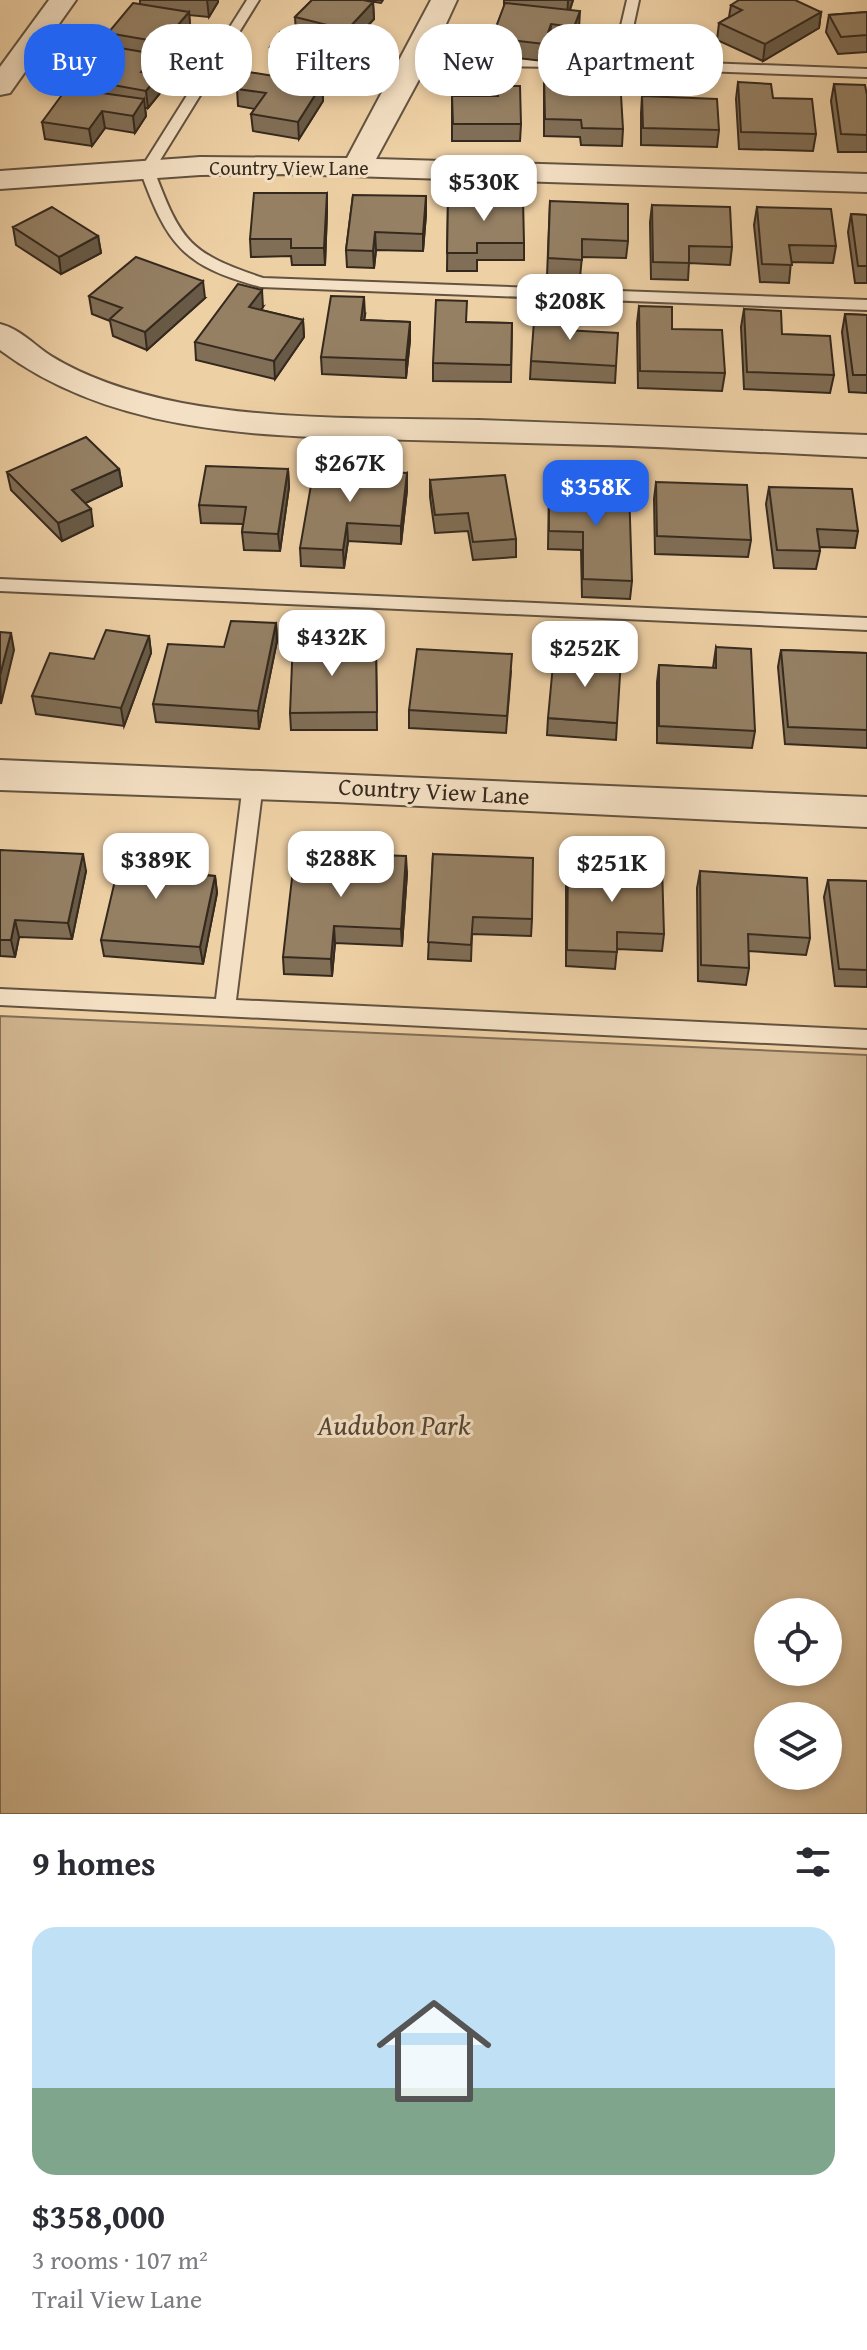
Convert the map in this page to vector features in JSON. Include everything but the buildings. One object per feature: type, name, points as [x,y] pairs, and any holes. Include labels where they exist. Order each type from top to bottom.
[{"type":"street","points":[[0,87],[26,32],[63,0]]},
{"type":"street","points":[[433,24],[444,0]]},
{"type":"street","points":[[357,167],[415,61]]},
{"type":"street","name":"Country View Lane","points":[[0,180],[200,166],[357,167],[867,183]]},
{"type":"street","points":[[7,352],[87,387],[159,408],[239,421],[323,427],[867,446]]},
{"type":"street","name":"Country View Lane","points":[[0,775],[867,812]]},
{"type":"lane","points":[[253,0],[147,170],[165,220],[179,244],[210,265],[261,282],[867,305]]},
{"type":"lane","points":[[628,24],[633,0]]},
{"type":"lane","points":[[723,68],[867,73]]},
{"type":"lane","points":[[0,585],[867,624]]},
{"type":"lane","points":[[225,1008],[253,784]]},
{"type":"lane","points":[[0,997],[867,1039]]},
{"type":"green space","name":"Audubon Park","points":[[0,1016],[867,1055],[867,1814],[0,1814]]}]
